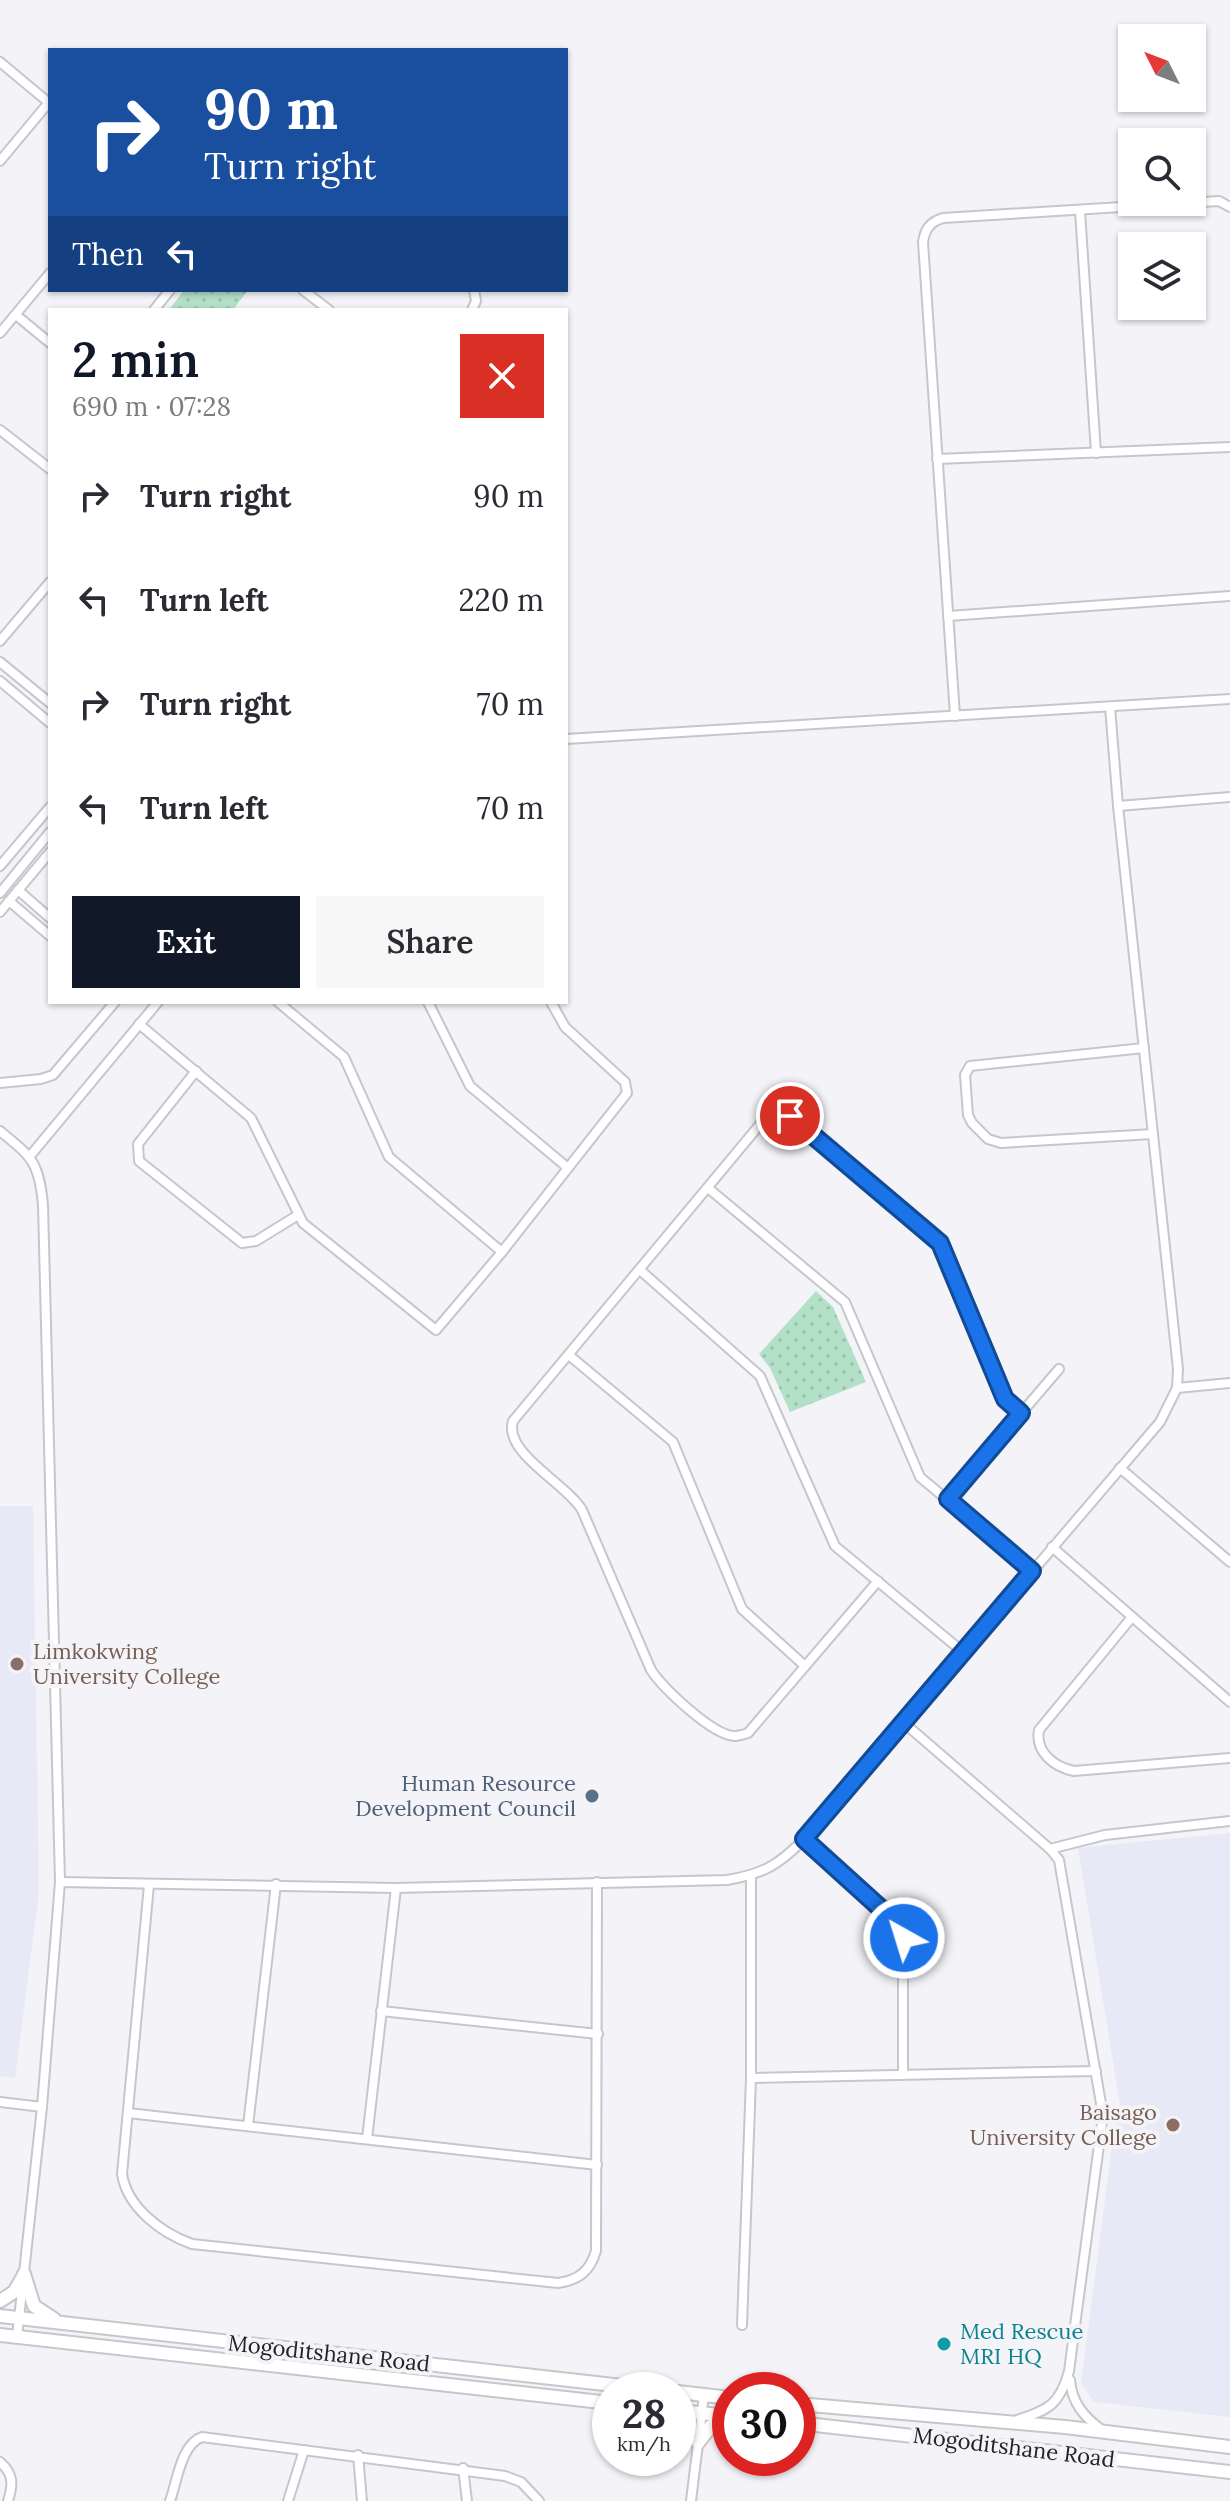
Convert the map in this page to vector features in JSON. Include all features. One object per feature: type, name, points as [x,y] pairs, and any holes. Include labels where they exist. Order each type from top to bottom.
[{"type":"main road","points":[[0,2301],[14,2292],[24,2274]]},
{"type":"main road","points":[[24,2274],[34,2306],[59,2322]]},
{"type":"main road","name":"Mogoditshane Road","points":[[0,2316],[592,2383]]},
{"type":"main road","name":"Mogoditshane Road","points":[[0,2335],[592,2401]]},
{"type":"main road","points":[[696,2394],[712,2396]]},
{"type":"main road","name":"Mogoditshane Road","points":[[816,2406],[1103,2431],[1230,2447]]},
{"type":"main road","points":[[696,2413],[712,2415]]},
{"type":"main road","name":"Mogoditshane Road","points":[[816,2425],[1230,2472]]},
{"type":"main road","points":[[698,2443],[712,2426]]},
{"type":"street","points":[[0,62],[48,100]]},
{"type":"street","points":[[0,161],[48,102]]},
{"type":"street","points":[[955,716],[924,234],[935,221],[943,218],[1219,201],[1230,207]]},
{"type":"street","points":[[1080,211],[1096,453]]},
{"type":"street","points":[[0,333],[48,275]]},
{"type":"street","points":[[156,308],[168,292]]},
{"type":"street","points":[[306,292],[326,308]]},
{"type":"street","points":[[16,315],[48,341]]},
{"type":"street","points":[[0,430],[48,467]]},
{"type":"street","points":[[937,459],[1230,447]]},
{"type":"street","points":[[0,641],[48,584]]},
{"type":"street","points":[[948,616],[1230,596]]},
{"type":"street","points":[[0,662],[48,701]]},
{"type":"street","points":[[0,681],[48,721]]},
{"type":"street","points":[[568,739],[1230,699]]},
{"type":"street","points":[[60,1882],[396,1888],[727,1880],[751,1876],[771,1868],[804,1839],[1160,1422],[1177,1388],[1178,1369],[1110,707]]},
{"type":"street","points":[[1118,806],[1230,797]]},
{"type":"street","points":[[0,866],[46,818]]},
{"type":"street","points":[[0,893],[48,834]]},
{"type":"street","points":[[0,912],[48,854]]},
{"type":"street","points":[[18,890],[48,916]]},
{"type":"street","points":[[9,901],[48,934]]},
{"type":"street","points":[[0,1083],[53,1075],[113,1004]]},
{"type":"street","points":[[30,1156],[156,1004]]},
{"type":"street","points":[[280,1004],[344,1057],[389,1157],[502,1252]]},
{"type":"street","points":[[429,1004],[470,1086],[568,1168]]},
{"type":"street","points":[[139,1024],[257,1124],[298,1215],[309,1230],[436,1330],[624,1099],[627,1088],[620,1077],[565,1027],[552,1004]]},
{"type":"street","points":[[1144,1048],[970,1066],[965,1075],[968,1115],[979,1131],[1001,1143],[1153,1134]]},
{"type":"street","points":[[196,1071],[138,1144],[139,1161],[242,1243],[256,1241],[298,1215]]},
{"type":"street","points":[[878,1581],[748,1733],[736,1736],[716,1730],[657,1680],[578,1503],[519,1449],[511,1435],[513,1421],[767,1116],[781,1112],[799,1121],[940,1243],[1005,1399],[1021,1413]]},
{"type":"street","points":[[0,1131],[30,1156],[37,1172],[43,1205],[60,1882],[42,2107],[17,2337]]},
{"type":"street","points":[[708,1188],[845,1302],[917,1471],[1032,1571]]},
{"type":"street","points":[[640,1270],[757,1373],[835,1546],[963,1652]]},
{"type":"street","points":[[570,1356],[673,1442],[742,1609],[805,1666]]},
{"type":"street","points":[[948,1499],[1059,1369]]},
{"type":"street","points":[[1177,1388],[1230,1383]]},
{"type":"street","points":[[1120,1468],[1230,1562]]},
{"type":"street","points":[[1052,1547],[1230,1702]]},
{"type":"street","points":[[1132,1617],[1039,1730],[1037,1740],[1043,1751],[1061,1768],[1074,1771],[1230,1758]]},
{"type":"street","points":[[903,1722],[1050,1849],[1062,1866],[1103,2115],[1069,2371],[1060,2396],[1051,2406],[1009,2423]]},
{"type":"street","points":[[1050,1849],[1105,1835],[1230,1821]]},
{"type":"street","points":[[804,1839],[899,1925],[903,1934],[903,2075]]},
{"type":"street","points":[[742,2325],[751,2078],[751,1876]]},
{"type":"street","points":[[149,1885],[122,2174],[129,2197],[165,2232],[192,2244],[558,2283],[587,2271],[596,2251],[597,1882]]},
{"type":"street","points":[[248,2126],[276,1884]]},
{"type":"street","points":[[367,2139],[396,1888]]},
{"type":"street","points":[[381,2011],[598,2034]]},
{"type":"street","points":[[751,2078],[1096,2071]]},
{"type":"street","points":[[0,2102],[42,2107]]},
{"type":"street","points":[[128,2113],[597,2165]]},
{"type":"street","points":[[1069,2371],[1074,2401],[1087,2419],[1103,2431]]},
{"type":"street","points":[[691,2501],[704,2395]]},
{"type":"street","points":[[170,2501],[188,2449],[197,2438],[463,2468],[521,2482],[539,2501]]},
{"type":"street","points":[[288,2501],[304,2450]]},
{"type":"street","points":[[358,2455],[362,2501]]},
{"type":"street","points":[[0,2462],[11,2477],[13,2486],[8,2501]]},
{"type":"street","points":[[463,2468],[467,2501]]},
{"type":"shaded area","name":"Limkokwing University College","points":[[0,1506],[33,1506],[39,1893],[15,2078],[0,2076]]},
{"type":"shaded area","name":"Baisago University College","points":[[1230,1833],[1230,2417],[1094,2402],[1081,2383],[1113,2139],[1121,2111],[1078,1848]]},
{"type":"green space","points":[[182,292],[246,292],[234,308],[170,308]]},
{"type":"green space","points":[[816,1291],[833,1307],[866,1382],[790,1412],[770,1368],[759,1354]]},
{"type":"place","name":"Limkokwing University College","points":[[17,1664]]},
{"type":"place","name":"Human Resource Development Council","points":[[592,1796]]},
{"type":"place","name":"Baisago University College","points":[[1173,2125]]},
{"type":"place","name":"Med Rescue MRI HQ","points":[[944,2344]]},
{"type":"route","points":[[790,1116],[940,1243],[1005,1399],[1021,1413],[948,1499],[1032,1571],[804,1839],[899,1925],[904,1938]]}]
